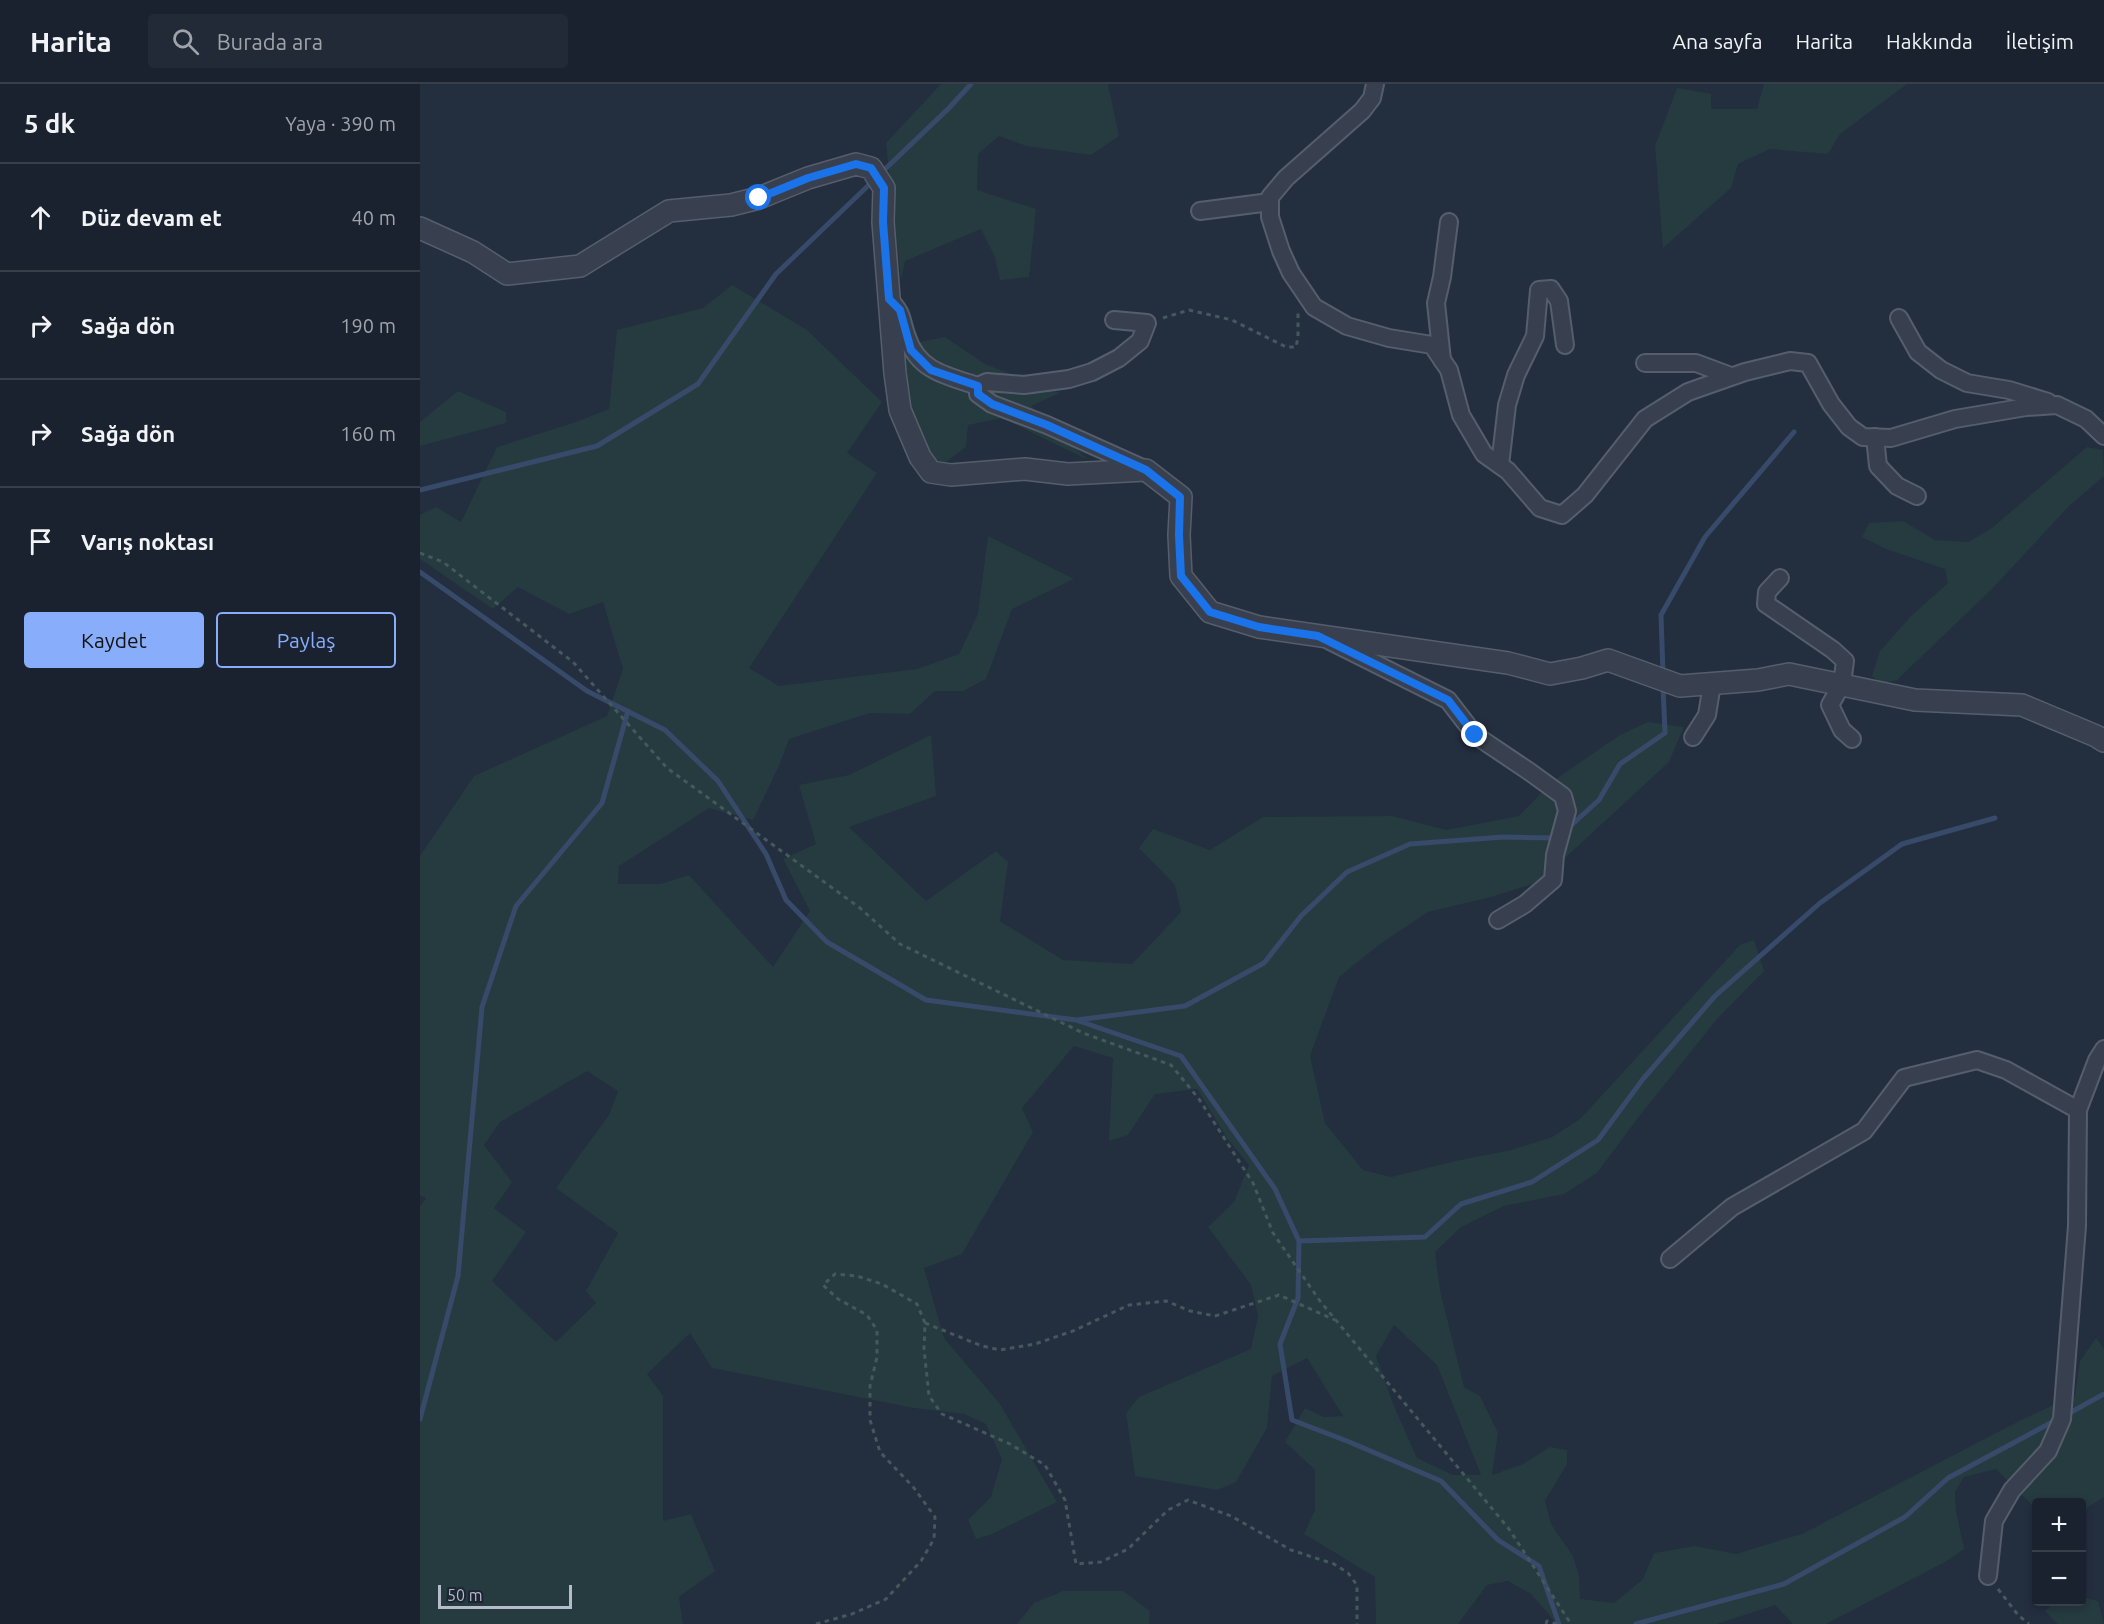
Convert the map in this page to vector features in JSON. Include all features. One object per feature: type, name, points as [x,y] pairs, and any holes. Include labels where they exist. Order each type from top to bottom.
[{"type":"street","points":[[1375,84],[1372,98],[1362,111],[1286,178],[1270,198],[1270,217],[1281,251],[1291,273],[1314,307],[1347,326],[1389,338],[1432,345],[1449,370],[1461,416],[1484,454],[1508,471],[1540,508],[1563,514],[1585,495],[1646,419],[1688,392],[1731,376],[1790,361],[1808,363],[1831,404],[1849,427],[1863,437],[1891,438],[1955,419],[2026,407],[2057,405]]},
{"type":"street","points":[[420,228],[473,252],[507,274],[580,266],[669,211],[731,206],[759,198],[808,178],[856,164],[871,168],[884,188],[883,222],[900,410],[920,457],[931,472],[951,475],[1025,469],[1068,474],[1146,470]]},
{"type":"street","points":[[1200,211],[1270,202]]},
{"type":"street","points":[[1442,360],[1436,303],[1442,277],[1449,222]]},
{"type":"street","points":[[1500,465],[1507,405],[1516,375],[1535,336],[1539,290],[1551,289],[1559,301],[1565,345]]},
{"type":"street","points":[[889,299],[900,310],[911,350],[931,370],[978,386],[987,382],[1024,385],[1069,379],[1092,372],[1119,358],[1140,341],[1147,323],[1114,320]]},
{"type":"street","points":[[1899,318],[1918,352],[1941,370],[1967,383],[2009,390],[2057,405],[2086,419],[2104,436]]},
{"type":"street","points":[[1645,363],[1696,363],[1731,376]]},
{"type":"street","points":[[978,386],[978,394],[992,404],[1047,425],[1146,470],[1180,497],[1181,576],[1210,612],[1259,627],[1508,663],[1550,674],[1608,660],[1680,686],[1758,680],[1789,674],[1916,700],[2022,705],[2104,741]]},
{"type":"street","points":[[1875,437],[1878,466],[1897,486],[1917,496]]},
{"type":"street","points":[[1780,578],[1767,592],[1766,604],[1833,650],[1845,661],[1842,684],[1830,705],[1842,730],[1852,739]]},
{"type":"street","points":[[1318,636],[1448,700],[1475,735],[1563,796],[1567,811],[1555,855],[1553,880],[1525,904],[1498,920]]},
{"type":"street","points":[[1694,737],[1707,715],[1712,684]]},
{"type":"street","points":[[1988,1576],[1994,1521],[2012,1490],[2048,1450],[2062,1419],[2077,1226],[2078,1110],[2097,1060],[2104,1049]]},
{"type":"street","points":[[1670,1259],[1732,1207],[1864,1131],[1904,1078],[1977,1060],[2006,1070],[2078,1110]]},
{"type":"path","points":[[1147,323],[1189,310],[1232,320],[1286,347],[1296,346],[1297,317],[1303,290]]},
{"type":"path","points":[[420,553],[443,562],[573,662],[667,768],[860,908],[900,944],[1083,1033],[1171,1065],[1199,1099],[1252,1183],[1273,1233],[1337,1321],[1509,1529],[1571,1624]]},
{"type":"path","points":[[816,1624],[852,1614],[886,1599],[921,1561],[934,1539],[934,1517],[914,1488],[880,1452],[870,1420],[870,1386],[877,1356],[877,1330],[867,1314],[838,1299],[823,1285],[835,1274],[857,1276],[882,1284],[917,1304],[925,1323],[924,1348],[929,1396],[942,1414],[1010,1444],[1045,1465],[1065,1500],[1076,1564],[1101,1562],[1128,1549],[1168,1510],[1188,1500],[1231,1516],[1291,1550],[1334,1564],[1348,1573],[1357,1585],[1357,1624]]},
{"type":"path","points":[[925,1323],[982,1346],[1000,1350],[1035,1344],[1073,1331],[1129,1305],[1166,1301],[1190,1311],[1215,1316],[1279,1295],[1337,1321]]},
{"type":"path","points":[[1988,1576],[2018,1615],[2029,1624]]},
{"type":"path","points":[[1546,1624],[1547,1621],[1557,1624]]},
{"type":"green space","points":[[941,84],[1108,84],[1119,136],[1091,155],[1026,146],[999,136],[978,154],[977,190],[1036,209],[1029,277],[1000,280],[995,257],[981,229],[905,261],[901,280],[886,143]]},
{"type":"green space","points":[[1764,84],[1907,84],[1840,134],[1828,154],[1770,149],[1738,164],[1731,188],[1663,248],[1655,146],[1677,88],[1711,94],[1711,109],[1757,109]]},
{"type":"green space","points":[[732,285],[807,330],[882,402],[847,453],[877,473],[749,668],[779,686],[917,669],[959,654],[978,614],[988,536],[1074,579],[1012,609],[986,679],[963,691],[935,691],[910,714],[870,713],[789,739],[779,766],[753,820],[709,808],[619,866],[618,884],[660,884],[689,875],[773,967],[810,911],[783,859],[816,844],[799,785],[849,775],[931,735],[936,796],[849,827],[926,901],[996,851],[1008,862],[1000,921],[1063,960],[1132,964],[1181,912],[1175,885],[1139,848],[1153,829],[1210,850],[1263,817],[1392,816],[1446,830],[1519,816],[1553,781],[1620,735],[1648,722],[1684,727],[1669,762],[1539,882],[1491,897],[1428,912],[1380,944],[1339,977],[1310,1056],[1325,1123],[1363,1170],[1391,1177],[1511,1150],[1552,1137],[1580,1119],[1740,945],[1754,940],[1764,971],[1717,1019],[1597,1173],[1564,1194],[1504,1206],[1461,1227],[1435,1252],[1440,1290],[1464,1387],[1480,1396],[1498,1433],[1492,1475],[1523,1464],[1550,1447],[1567,1450],[1567,1464],[1545,1501],[1551,1524],[1573,1556],[1579,1576],[1580,1599],[1614,1603],[1643,1579],[1654,1553],[1695,1546],[1736,1554],[1804,1533],[2021,1420],[2075,1395],[2080,1361],[2096,1338],[2104,1349],[2104,1497],[2086,1508],[2086,1498],[2032,1498],[2032,1505],[1996,1469],[1964,1477],[1955,1492],[1956,1511],[1964,1549],[1945,1562],[1826,1624],[1793,1624],[1775,1605],[1717,1624],[1557,1624],[1531,1594],[1508,1581],[1487,1585],[1458,1624],[1376,1624],[1375,1577],[1304,1534],[1315,1510],[1315,1470],[1285,1442],[1305,1408],[1324,1417],[1343,1416],[1307,1358],[1272,1376],[1267,1428],[1236,1482],[1217,1490],[1135,1476],[1126,1413],[1139,1397],[1251,1349],[1258,1316],[1251,1285],[1208,1227],[1234,1202],[1249,1165],[1227,1138],[1197,1089],[1155,1094],[1128,1135],[1109,1141],[1113,1058],[1074,1046],[1022,1108],[1033,1132],[962,1254],[924,1268],[944,1338],[1000,1404],[1057,1502],[992,1534],[976,1539],[968,1520],[991,1497],[1002,1459],[986,1424],[964,1414],[914,1408],[712,1368],[690,1333],[647,1374],[663,1396],[663,1521],[691,1514],[715,1571],[679,1597],[683,1624],[420,1624],[420,1207],[426,1198],[420,1195],[420,856],[474,776],[607,716],[623,669],[603,602],[569,614],[518,587],[493,609],[420,559],[420,515],[436,507],[461,522],[497,447],[609,409],[617,330],[703,308]],"holes":[[[587,1071],[618,1091],[609,1115],[556,1188],[618,1233],[586,1291],[596,1303],[556,1342],[492,1281],[526,1232],[494,1208],[512,1182],[484,1145],[500,1122]],[[1394,1325],[1437,1365],[1481,1475],[1453,1475],[1417,1458],[1394,1406],[1376,1356]]]},
{"type":"green space","points":[[945,337],[985,364],[1060,393],[1031,406],[1088,460],[1002,418],[968,425],[966,447],[946,462],[936,460],[911,425],[898,346]]},
{"type":"green space","points":[[458,391],[506,412],[506,423],[420,446],[420,422]]},
{"type":"green space","points":[[2087,447],[2103,450],[2104,476],[2069,506],[1992,589],[1897,680],[1880,684],[1872,676],[1880,651],[1911,616],[1948,583],[1945,569],[1886,549],[1862,537],[1869,523],[1903,521],[1935,540],[1968,542],[1992,528]]},
{"type":"green space","points":[[1063,1591],[1123,1591],[1150,1611],[1149,1624],[1017,1624],[1034,1603]]},
{"type":"green space","points":[[2086,1598],[2098,1601],[2104,1624],[2058,1624],[2045,1611],[2051,1606],[2086,1606]]},
{"type":"waterway","points":[[881,173],[971,84]]},
{"type":"waterway","points":[[420,490],[597,446],[698,384],[776,274],[874,180]]},
{"type":"waterway","points":[[1663,674],[1661,615],[1705,537],[1794,432]]},
{"type":"waterway","points":[[420,572],[587,691],[665,730],[718,781],[766,854],[786,900],[827,942],[926,1000],[1076,1020],[1181,1056],[1275,1189],[1299,1241],[1298,1298],[1280,1344],[1292,1420],[1441,1481],[1498,1540],[1539,1566],[1559,1624]]},
{"type":"waterway","points":[[1567,829],[1599,800],[1620,764],[1665,733],[1663,686]]},
{"type":"waterway","points":[[420,1419],[458,1276],[482,1007],[516,906],[602,803],[628,711]]},
{"type":"waterway","points":[[1299,1241],[1425,1237],[1461,1204],[1532,1182],[1598,1140],[1643,1079],[1715,996],[1820,903],[1902,844],[1995,818]]},
{"type":"waterway","points":[[1077,1020],[1185,1006],[1264,963],[1301,916],[1347,872],[1410,844],[1503,837],[1556,838]]},
{"type":"waterway","points":[[2066,1415],[2104,1394]]},
{"type":"waterway","points":[[1636,1624],[1784,1584],[1905,1517],[1948,1478],[2058,1419]]},
{"type":"route","points":[[759,198],[808,178],[856,164],[871,168],[884,188],[883,222],[889,299],[900,310],[911,350],[931,370],[978,386],[978,394],[992,404],[1047,425],[1146,470],[1180,497],[1181,576],[1210,612],[1259,627],[1318,636],[1448,700],[1475,735]]}]
